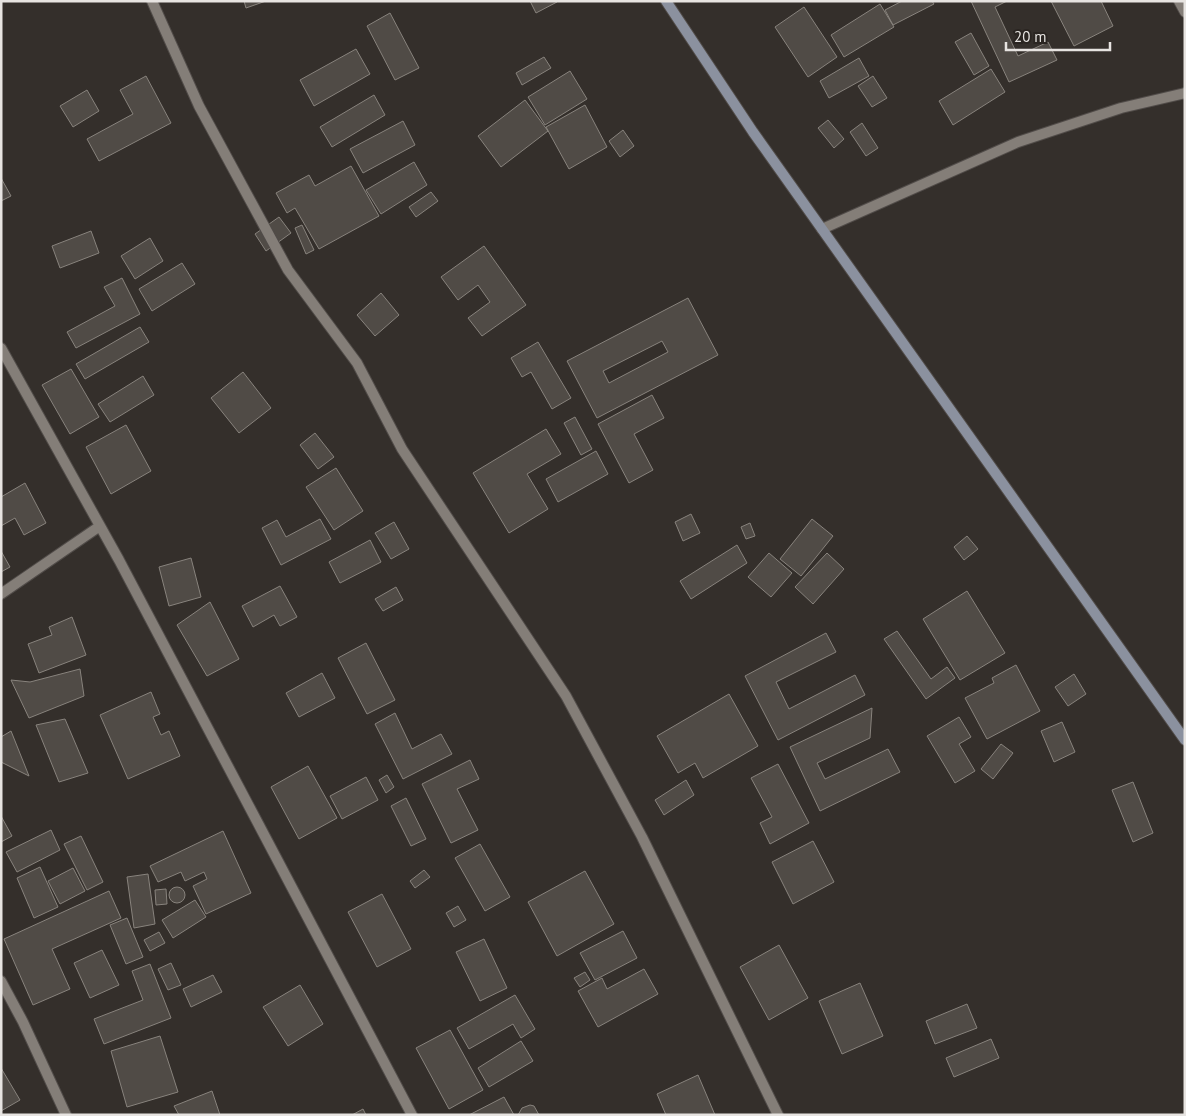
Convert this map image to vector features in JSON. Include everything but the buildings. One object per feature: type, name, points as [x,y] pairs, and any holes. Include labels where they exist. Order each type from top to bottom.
[{"type":"main road","points":[[666,1],[753,132],[1185,740]]},
{"type":"street","points":[[152,1],[199,106],[288,270],[356,363],[402,449],[566,696],[642,837],[778,1115]]},
{"type":"street","points":[[1178,1],[1185,12]]},
{"type":"street","points":[[822,229],[1018,142],[1121,108],[1185,93]]},
{"type":"street","points":[[1,348],[100,526],[412,1115]]},
{"type":"street","points":[[1,594],[100,526]]},
{"type":"street","points":[[1,982],[23,1022],[66,1115]]}]
